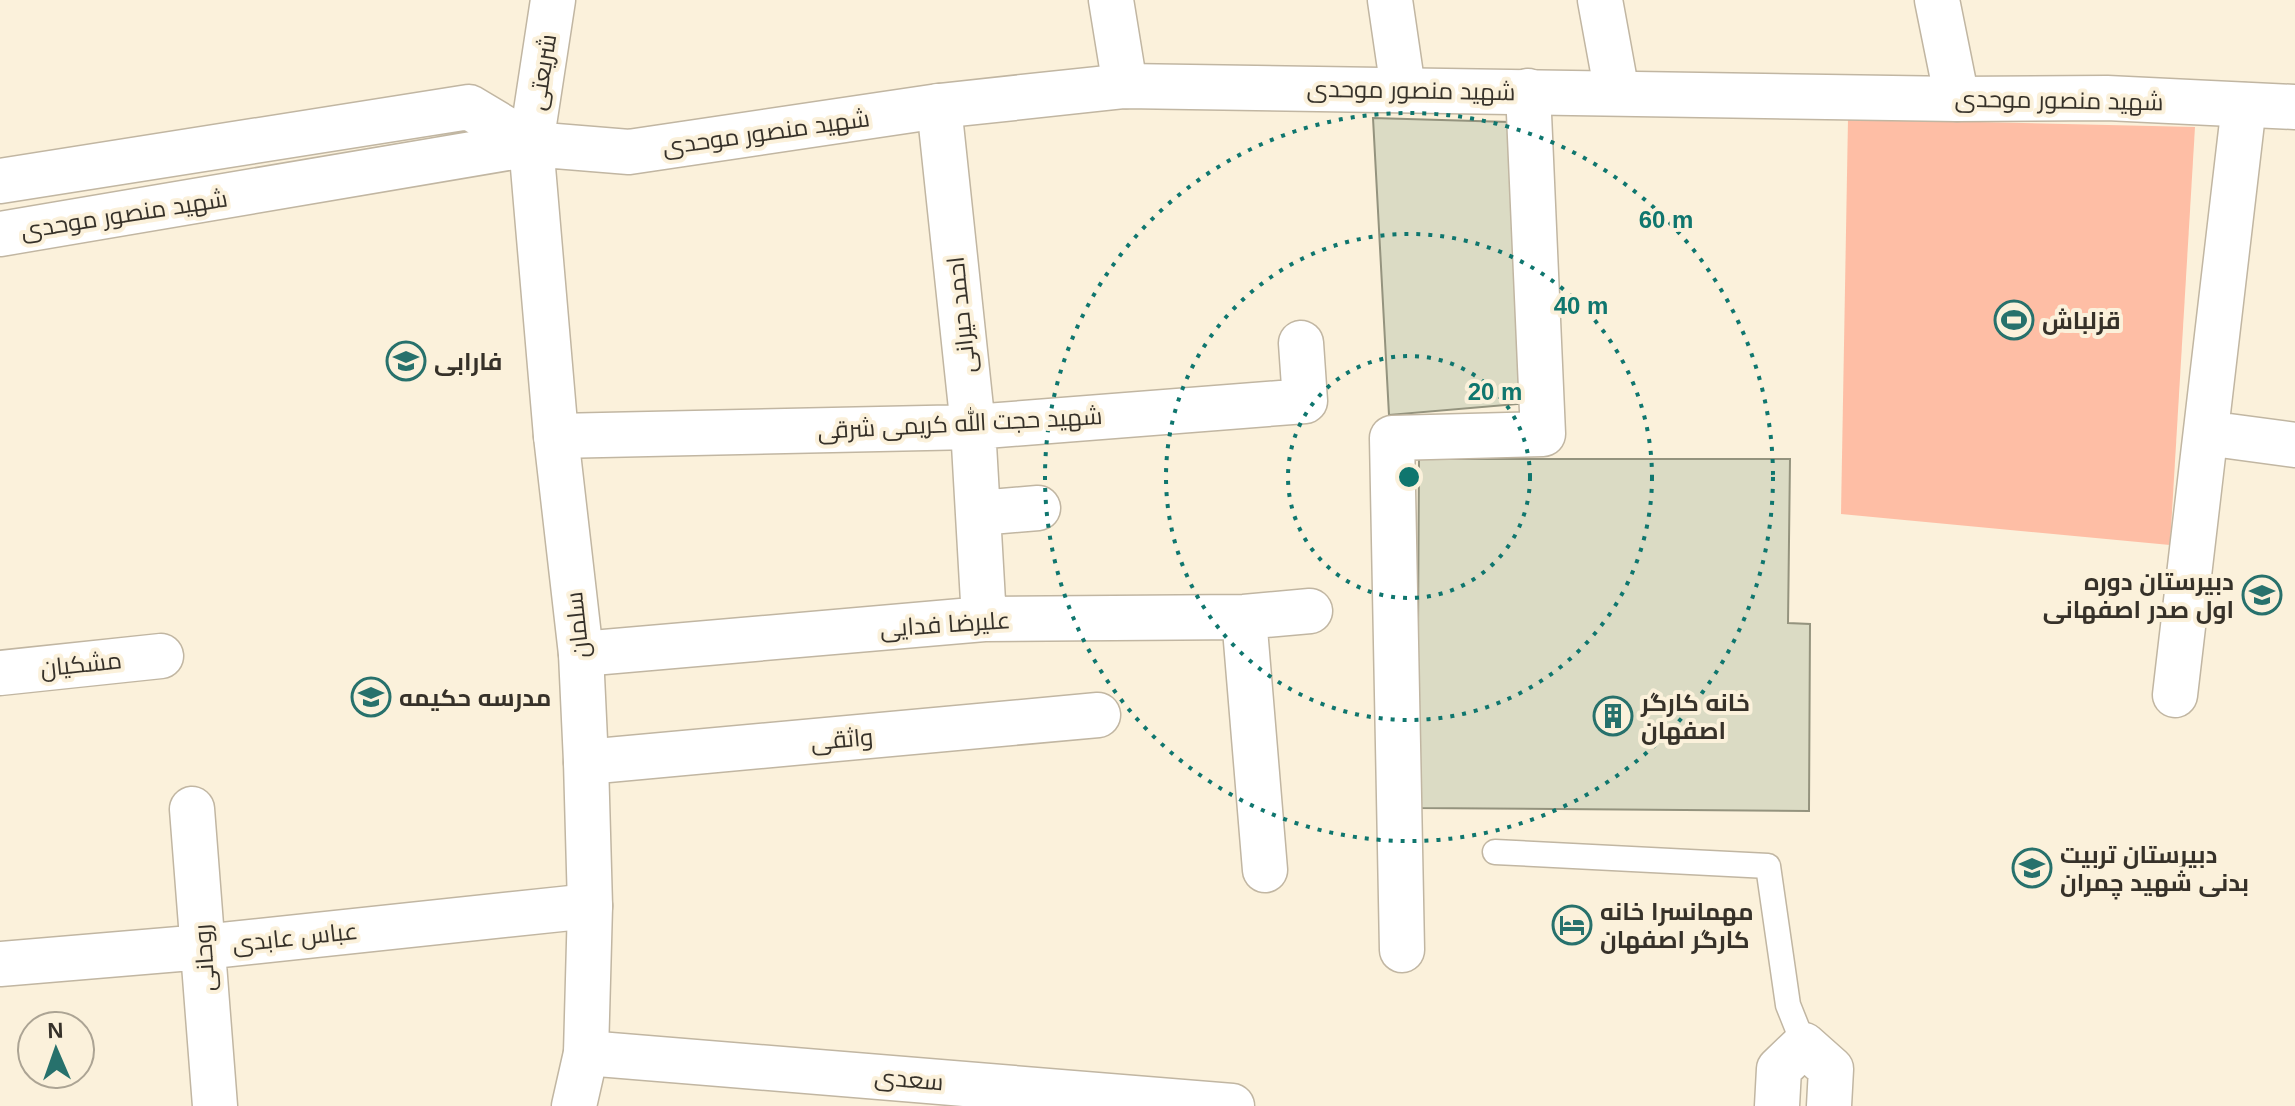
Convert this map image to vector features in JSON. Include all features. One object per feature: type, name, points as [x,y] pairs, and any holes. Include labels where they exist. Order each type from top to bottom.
[{"type":"street","name":"شریعتی","points":[[531,144],[553,0]]},
{"type":"street","points":[[1111,0],[1125,86]]},
{"type":"street","points":[[1390,0],[1403,89]]},
{"type":"street","points":[[1600,0],[1617,93]]},
{"type":"street","points":[[1937,0],[1957,99]]},
{"type":"street","name":"شهید منصور موحدی","points":[[0,234],[531,144],[629,152],[939,106],[1125,86],[1957,99],[2107,98],[2295,107]]},
{"type":"street","points":[[1402,950],[1392,438],[1543,434],[1528,91]]},
{"type":"street","points":[[2175,695],[2244,105]]},
{"type":"street","name":"احمد حیرانی","points":[[939,106],[973,427],[984,619]]},
{"type":"street","name":"شهید منصور موحدی","points":[[0,181],[469,107],[531,144]]},
{"type":"street","name":"سلمان","points":[[531,144],[556,436],[581,654],[586,762],[590,906],[586,1053],[574,1106]]},
{"type":"street","name":"شهید حجت الله کریمی شرقی","points":[[556,436],[973,427],[1305,401],[1301,343]]},
{"type":"street","points":[[2206,433],[2295,445]]},
{"type":"street","points":[[979,513],[1038,508]]},
{"type":"street","name":"علیرضا فدایی","points":[[581,654],[984,619],[1244,617],[1310,611]]},
{"type":"street","points":[[1244,617],[1265,870]]},
{"type":"street","name":"مشکیان","points":[[0,673],[161,656]]},
{"type":"street","name":"واثقی","points":[[586,762],[1098,715]]},
{"type":"street","name":"روحانی","points":[[192,809],[215,1106]]},
{"type":"street","name":"عباس عابدی","points":[[0,964],[203,947],[590,906]]},
{"type":"street","points":[[1777,1106],[1779,1069],[1804,1045],[1831,1069],[1829,1106]]},
{"type":"street","name":"سعدی","points":[[586,1053],[1232,1106]]},
{"type":"lane","points":[[1495,852],[1768,866],[1788,1005],[1804,1045]]},
{"type":"shaded area","name":"قزلباش","points":[[1848,119],[2195,127],[2170,545],[1841,514]]},
{"type":"building","points":[[1373,118],[1509,122],[1528,403],[1389,415]]},
{"type":"building","name":"خانه کارگر اصفهان","points":[[1419,459],[1790,459],[1788,623],[1810,624],[1809,811],[1417,808]]},
{"type":"place","name":"قزلباش","points":[[2014,320]]},
{"type":"place","name":"فارابی","points":[[406,361]]},
{"type":"place","name":"دبیرستان دوره اول صدر اصفهانی","points":[[2262,595]]},
{"type":"place","name":"مدرسه حکیمه","points":[[371,697]]},
{"type":"place","name":"خانه کارگر اصفهان","points":[[1613,716]]},
{"type":"place","name":"دبیرستان تربیت بدنی شهید چمران","points":[[2032,868]]},
{"type":"place","name":"مهمانسرا خانه کارگر اصفهان","points":[[1572,925]]}]
